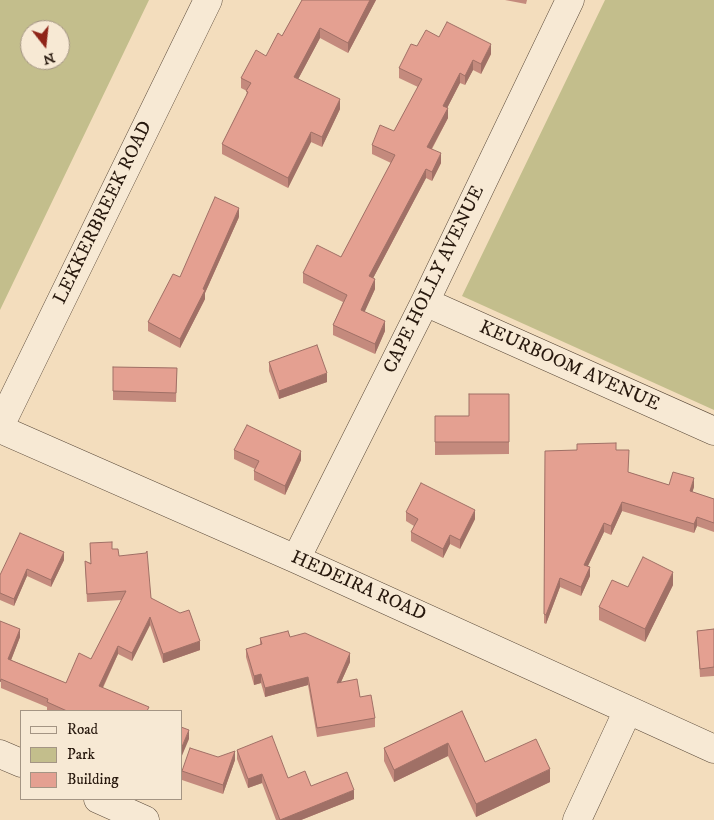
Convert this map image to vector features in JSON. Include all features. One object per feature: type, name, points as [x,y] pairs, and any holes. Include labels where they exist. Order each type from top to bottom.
[{"type":"street","name":"LEKKERBREEK ROAD","points":[[0,427],[208,0]]},
{"type":"street","name":"CAPE HOLLY AVENUE","points":[[296,559],[425,302],[570,0]]},
{"type":"street","name":"KEURBOOM AVENUE","points":[[425,302],[714,431]]},
{"type":"street","name":"HEDEIRA ROAD","points":[[0,427],[714,749]]},
{"type":"street","points":[[577,820],[628,710]]},
{"type":"street","points":[[0,754],[20,763]]},
{"type":"street","points":[[100,800],[145,820]]},
{"type":"green space","points":[[0,0],[149,0],[0,310]]},
{"type":"green space","points":[[605,0],[714,0],[714,410],[462,296]]},
{"type":"building","points":[[302,0],[370,0],[348,43],[320,28],[294,77],[340,99],[322,137],[311,132],[288,178],[222,144],[248,92],[246,91],[251,83],[241,78],[256,50],[266,56],[278,33],[282,36]]},
{"type":"building","points":[[447,22],[491,44],[481,64],[473,60],[465,76],[460,73],[443,106],[448,108],[427,147],[441,153],[432,172],[426,169],[369,276],[375,279],[361,310],[385,321],[375,344],[333,325],[347,295],[303,273],[317,245],[341,257],[395,155],[372,145],[380,125],[394,131],[422,79],[399,68],[411,44],[417,46],[426,30],[439,37]]},
{"type":"building","points":[[215,197],[239,208],[203,289],[205,290],[180,339],[148,322],[173,274],[180,277]]},
{"type":"building","points":[[317,345],[327,373],[279,391],[269,362]]},
{"type":"building","points":[[113,367],[177,368],[176,393],[113,391]]},
{"type":"building","points":[[469,394],[509,394],[509,442],[435,442],[435,416],[469,416]]},
{"type":"building","points":[[247,425],[301,451],[285,486],[254,471],[259,461],[234,450]]},
{"type":"building","points":[[616,443],[616,450],[629,450],[628,472],[669,485],[673,472],[694,478],[690,491],[714,499],[714,523],[697,517],[694,524],[622,502],[611,526],[604,523],[584,565],[590,567],[581,587],[560,578],[546,615],[544,614],[545,451],[577,450],[577,444]]},
{"type":"building","points":[[421,483],[475,510],[460,540],[450,535],[443,549],[411,532],[418,519],[406,512]]},
{"type":"building","points":[[20,533],[64,552],[51,580],[27,569],[14,599],[0,593],[0,575]]},
{"type":"building","points":[[112,542],[112,549],[118,549],[119,556],[146,553],[147,551],[151,598],[180,613],[189,610],[200,641],[163,654],[150,617],[132,653],[118,646],[99,686],[149,707],[148,710],[65,710],[47,702],[48,699],[1,679],[0,682],[0,621],[20,629],[8,659],[66,683],[79,653],[91,659],[126,591],[87,594],[85,561],[91,564],[90,543]]},
{"type":"building","points":[[643,557],[673,572],[645,629],[599,607],[612,580],[628,587]]},
{"type":"building","points":[[714,629],[714,667],[700,669],[697,631]]},
{"type":"building","points":[[288,631],[290,637],[305,633],[350,653],[337,683],[357,679],[360,697],[371,695],[375,718],[317,728],[308,677],[265,688],[261,674],[254,676],[246,649],[262,644],[260,638]]},
{"type":"building","points":[[462,711],[485,762],[536,739],[550,769],[476,804],[448,743],[394,770],[384,748]]},
{"type":"building","points":[[182,727],[189,730],[182,747]]},
{"type":"building","points":[[272,736],[288,778],[305,771],[311,786],[347,772],[354,790],[280,820],[262,774],[248,779],[237,750]]},
{"type":"building","points":[[190,748],[218,757],[235,751],[223,785],[182,771]]}]
